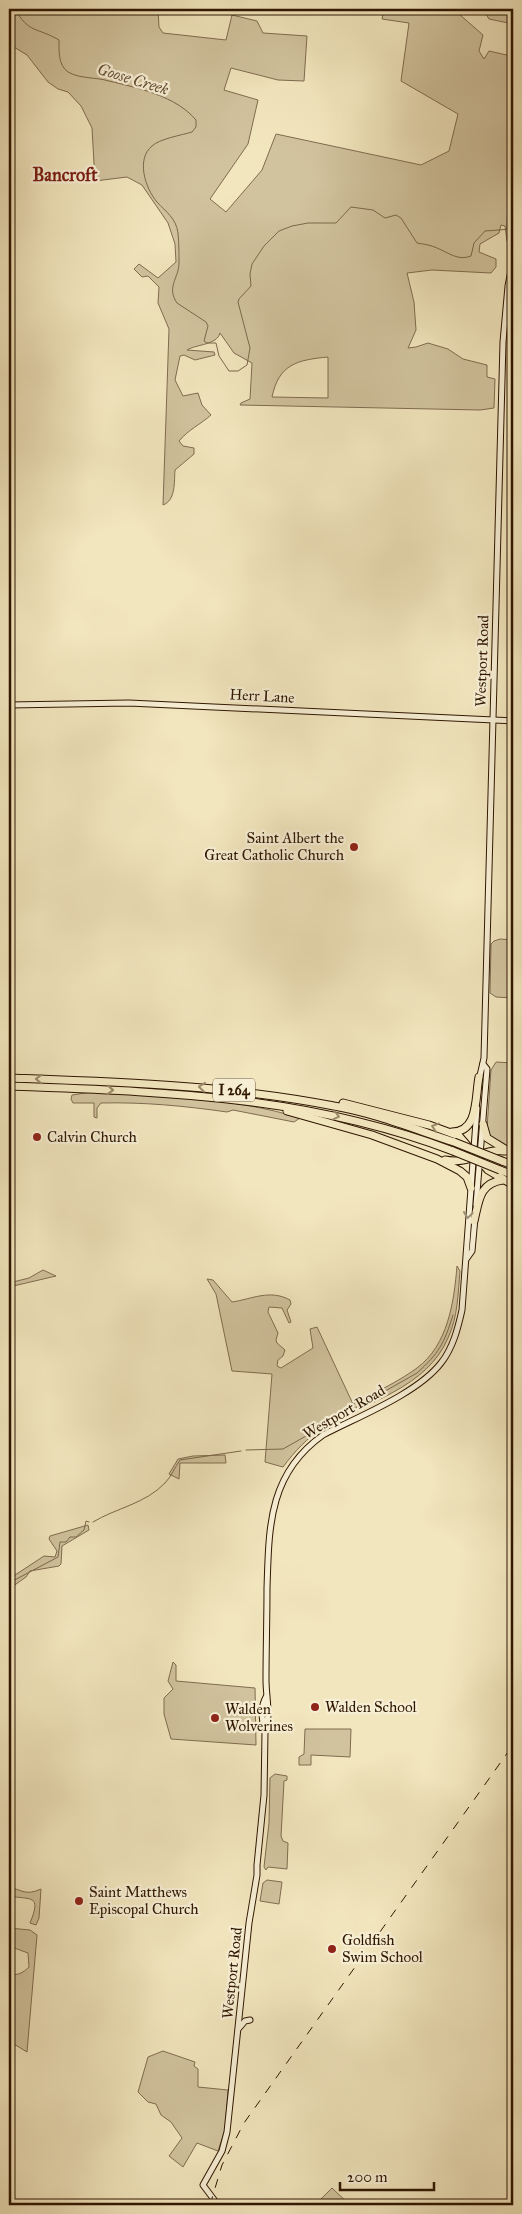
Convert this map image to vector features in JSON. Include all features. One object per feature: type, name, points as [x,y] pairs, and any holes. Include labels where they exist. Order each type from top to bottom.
[{"type":"highway","points":[[451,1132],[464,1130],[473,1120],[479,1077]]},
{"type":"highway","name":"I 264","points":[[9,1078],[179,1084],[270,1095],[356,1111],[454,1142],[513,1165]]},
{"type":"highway","name":"I 264","points":[[9,1086],[161,1092],[253,1101],[307,1110],[391,1129],[513,1175]]},
{"type":"highway","points":[[270,1095],[354,1105],[451,1132],[464,1140],[488,1170],[513,1185]]},
{"type":"highway","points":[[253,1101],[372,1135],[437,1159],[460,1171],[467,1177],[471,1188]]},
{"type":"highway","points":[[483,1124],[487,1138],[505,1151]]},
{"type":"highway","points":[[437,1159],[460,1162],[496,1150],[513,1154]]},
{"type":"highway","points":[[474,1221],[481,1193],[490,1184],[503,1180]]},
{"type":"main road","name":"Westport Road","points":[[467,1258],[472,1251],[479,1077],[483,1064],[503,342],[508,286],[513,260]]},
{"type":"main road","name":"Herr Lane","points":[[9,705],[129,703],[513,721]]},
{"type":"main road","name":"Westport Road","points":[[218,2205],[203,2185],[225,2142],[263,1811],[265,1732],[263,1704],[266,1697],[269,1538],[273,1509],[282,1483],[296,1459],[315,1441],[413,1386],[442,1362],[454,1341],[460,1320],[467,1258],[465,1249],[471,1188],[483,1124],[487,1069],[483,1064]]},
{"type":"main road","points":[[239,2028],[244,2021],[250,2020]]},
{"type":"shaded area","points":[[9,9],[158,9],[159,27],[163,33],[226,40],[232,15],[257,21],[263,33],[307,36],[304,81],[278,80],[231,68],[224,90],[258,100],[248,144],[210,199],[226,212],[262,170],[276,134],[421,165],[449,151],[458,114],[401,81],[409,23],[382,19],[384,9],[424,9],[459,14],[483,35],[479,51],[484,59],[489,51],[511,56],[513,24],[513,228],[510,239],[507,241],[505,226],[501,225],[499,233],[480,244],[479,252],[496,259],[496,267],[491,273],[432,270],[407,273],[414,302],[416,330],[408,348],[428,343],[448,349],[463,359],[487,365],[487,377],[495,379],[494,408],[480,410],[240,405],[250,399],[252,363],[234,353],[220,333],[215,340],[187,350],[214,352],[215,355],[195,360],[184,355],[180,356],[175,380],[183,396],[198,393],[202,405],[211,415],[179,441],[183,446],[194,448],[194,454],[175,470],[172,495],[167,503],[163,505],[169,329],[158,303],[159,287],[148,276],[142,277],[134,269],[139,264],[158,278],[176,262],[175,244],[168,223],[142,185],[127,177],[95,181],[92,128],[81,106],[68,92],[58,89],[48,82],[27,55],[9,44]],"holes":[[[328,357],[328,398],[272,397],[279,377],[291,366],[307,360]]]},
{"type":"shaded area","points":[[483,9],[513,9],[513,24],[489,19]]},
{"type":"shaded area","points":[[500,939],[513,940],[512,998],[496,997],[490,993],[491,944]]},
{"type":"shaded area","points":[[496,1062],[513,1063],[513,1150],[491,1139],[487,1128],[491,1070]]},
{"type":"shaded area","points":[[92,1092],[223,1102],[275,1111],[300,1118],[294,1122],[233,1110],[227,1112],[164,1105],[101,1103],[97,1108],[97,1118],[94,1117],[94,1103],[73,1103],[71,1099],[72,1095]]},
{"type":"shaded area","points":[[457,1266],[460,1271],[454,1322],[448,1338],[438,1355],[426,1369],[411,1382],[394,1392],[324,1427],[302,1445],[283,1467],[265,1462],[272,1374],[232,1371],[216,1294],[207,1279],[213,1280],[232,1302],[268,1295],[275,1295],[290,1300],[291,1304],[287,1310],[291,1322],[289,1323],[282,1308],[269,1307],[268,1312],[278,1333],[277,1343],[285,1350],[283,1356],[278,1360],[277,1366],[281,1368],[313,1348],[310,1329],[317,1327],[353,1404],[410,1373],[436,1347],[451,1308]]},
{"type":"shaded area","points":[[43,1270],[56,1276],[9,1287],[9,1283],[29,1278]]},
{"type":"shaded area","points":[[225,1455],[226,1463],[180,1463],[179,1479],[169,1474],[178,1459],[193,1456]]},
{"type":"shaded area","points":[[88,1525],[89,1530],[62,1546],[61,1564],[59,1566],[30,1571],[26,1577],[9,1589],[9,1579],[44,1556],[55,1557],[57,1551],[49,1539],[50,1536]]},
{"type":"shaded area","name":"Walden Wolverines","points":[[173,1662],[176,1665],[176,1681],[255,1688],[256,1745],[171,1739],[164,1714],[164,1698],[173,1689],[168,1681]]},
{"type":"shaded area","points":[[305,1729],[351,1729],[350,1757],[311,1755],[311,1765],[299,1765],[299,1757],[304,1754]]},
{"type":"shaded area","points":[[275,1774],[287,1776],[287,1780],[284,1781],[281,1836],[283,1841],[288,1843],[287,1869],[268,1867],[266,1870],[264,1867],[269,1823],[270,1778]]},
{"type":"shaded area","points":[[267,1880],[282,1882],[279,1904],[260,1901],[263,1883]]},
{"type":"shaded area","points":[[9,1887],[24,1892],[41,1889],[39,1918],[36,1925],[30,1923],[35,1907],[32,1900],[9,1896]]},
{"type":"shaded area","points":[[9,1928],[30,1930],[37,1935],[27,2052],[9,2041],[9,1974],[20,1974],[29,1967],[28,1953],[9,1946]]},
{"type":"shaded area","points":[[163,2051],[195,2062],[194,2066],[198,2069],[198,2087],[228,2090],[225,2130],[218,2151],[197,2143],[183,2167],[169,2156],[182,2138],[171,2122],[161,2115],[156,2104],[148,2102],[138,2092],[148,2057]]},
{"type":"shaded area","points":[[332,2188],[350,2205],[319,2205],[317,2203]]},
{"type":"waterway","name":"Goose Creek","points":[[15,9],[29,26],[59,40],[62,66],[68,72],[156,94],[178,105],[196,120],[196,127],[192,132],[165,139],[152,146],[144,158],[144,174],[153,196],[170,216],[177,228],[179,263],[173,287],[174,297],[177,303],[206,322],[208,326],[204,341],[216,343],[219,356],[229,371],[238,371],[247,365],[250,348],[238,302],[251,286],[250,274],[252,264],[264,246],[279,231],[308,223],[336,223],[351,207],[373,210],[385,218],[396,215],[401,218],[417,243],[432,246],[462,258],[471,256],[474,243],[485,231],[511,229]]},
{"type":"waterway","points":[[507,229],[509,163],[513,159]]},
{"type":"waterway","points":[[246,1450],[283,1449],[417,1373],[431,1360],[440,1347],[453,1315]]},
{"type":"waterway","points":[[93,1522],[149,1496],[167,1481],[180,1460],[241,1451]]},
{"type":"waterway","points":[[9,1583],[58,1557],[60,1542],[66,1542],[70,1537],[76,1537],[84,1530],[86,1521],[89,1522]]},
{"type":"waterway","points":[[9,1860],[12,1857]]},
{"type":"railway","points":[[210,2205],[222,2165],[244,2123],[513,1745]]},
{"type":"place","name":"Saint Albert the Great Catholic Church","points":[[354,847]]},
{"type":"place","name":"Calvin Church","points":[[37,1137]]},
{"type":"place","name":"Walden School","points":[[315,1707]]},
{"type":"place","name":"Walden Wolverines","points":[[215,1718]]},
{"type":"place","name":"Saint Matthews Episcopal Church","points":[[79,1901]]},
{"type":"place","name":"Goldfish Swim School","points":[[332,1949]]},
{"type":"district","name":"Bancroft","points":[[65,175]]}]
